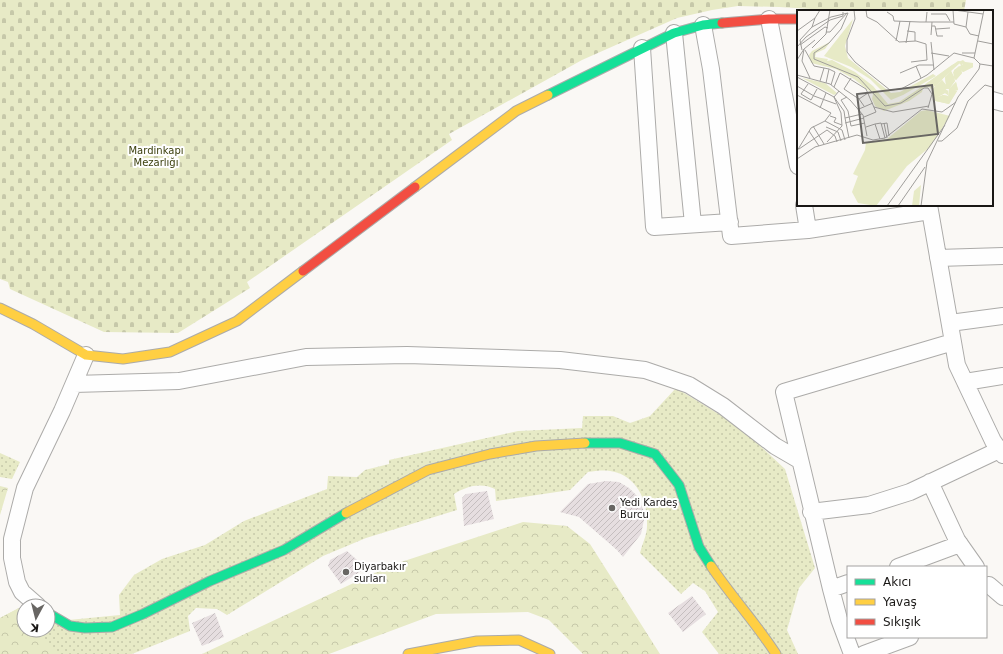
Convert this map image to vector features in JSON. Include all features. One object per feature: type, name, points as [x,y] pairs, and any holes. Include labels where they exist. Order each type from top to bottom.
[{"type":"street","points":[[0,308],[33,324],[86,355],[123,359],[170,352],[237,321],[516,111],[674,33],[703,25],[769,19],[797,19]]},
{"type":"street","points":[[769,19],[797,158]]},
{"type":"street","points":[[703,25],[711,69],[731,236],[808,230],[930,208],[957,365],[1000,446],[910,492],[869,506],[811,512]]},
{"type":"street","points":[[674,33],[693,224]]},
{"type":"street","points":[[642,48],[654,227],[730,222]]},
{"type":"street","points":[[993,100],[1003,103]]},
{"type":"street","points":[[804,206],[808,230]]},
{"type":"street","points":[[938,258],[1003,256]]},
{"type":"street","points":[[950,323],[1003,316]]},
{"type":"street","points":[[852,654],[839,618],[811,512],[784,392],[953,342]]},
{"type":"street","points":[[29,598],[22,592],[17,582],[12,558],[12,539],[24,488],[62,411],[86,355]]},
{"type":"street","points":[[74,384],[179,381],[306,357],[407,355],[573,362],[645,370],[689,385],[723,406],[775,446],[799,460]]},
{"type":"street","points":[[965,382],[1003,376]]},
{"type":"street","points":[[56,618],[70,626],[92,628],[112,627],[144,614],[210,581],[284,550],[368,500],[428,470],[490,454],[536,446],[598,442],[620,443],[655,454],[666,466],[679,484],[699,547],[724,584],[757,625],[776,654]]},
{"type":"street","points":[[930,482],[960,544],[975,566]]},
{"type":"street","points":[[901,566],[960,544]]},
{"type":"street","points":[[831,589],[847,583]]},
{"type":"street","points":[[987,584],[1003,598]]},
{"type":"street","points":[[864,654],[907,638]]},
{"type":"street","points":[[408,654],[477,640],[519,640],[550,654]]},
{"type":"green space","name":"Mardinkapı Mezarlığı","points":[[0,0],[966,0],[964,10],[828,10],[738,6],[677,18],[582,60],[449,134],[452,140],[247,282],[250,288],[178,333],[104,332],[10,289],[8,282],[0,279]]},
{"type":"green space","points":[[676,388],[740,427],[785,469],[815,568],[799,588],[787,630],[798,654],[719,654],[702,632],[718,612],[705,591],[693,583],[681,594],[640,553],[646,533],[647,517],[643,499],[639,491],[634,484],[619,473],[610,471],[596,471],[588,472],[570,490],[496,501],[495,489],[479,485],[469,487],[454,494],[457,510],[366,538],[323,556],[227,615],[217,609],[196,608],[188,616],[190,631],[132,654],[0,654],[0,618],[16,610],[16,638],[56,638],[56,621],[120,615],[119,595],[134,575],[162,559],[205,545],[244,521],[327,489],[328,476],[357,477],[365,470],[389,464],[389,460],[518,431],[582,428],[583,416],[613,416],[630,423],[650,416]]},
{"type":"green space","points":[[0,453],[20,462],[12,479],[0,477]]},
{"type":"green space","points":[[0,486],[8,488],[0,515]]},
{"type":"green space","points":[[523,522],[567,526],[590,544],[660,654],[583,654],[549,620],[528,612],[436,614],[329,654],[202,654],[392,565]]},
{"type":"green space","points":[[16,610],[16,638],[44,638],[57,654],[0,654],[0,618]]},
{"type":"building","points":[[606,481],[619,482],[629,488],[637,496],[643,509],[644,520],[641,534],[623,557],[579,517],[560,512],[588,484]]},
{"type":"building","points":[[487,491],[494,519],[464,526],[462,498],[466,494]]},
{"type":"building","points":[[347,551],[366,568],[341,584],[328,566],[330,560]]},
{"type":"building","points":[[692,596],[706,614],[683,632],[668,613]]},
{"type":"building","points":[[215,613],[224,637],[202,646],[192,623]]},
{"type":"traffic: fast","points":[[548,95],[674,33],[703,25],[722,23]]},
{"type":"traffic: fast","points":[[585,443],[620,443],[655,454],[679,485],[699,547],[711,566]]},
{"type":"traffic: fast","points":[[56,618],[70,626],[85,628],[112,627],[143,614],[210,581],[284,550],[346,513]]},
{"type":"traffic: slow","points":[[415,187],[516,111],[548,95]]},
{"type":"traffic: slow","points":[[0,308],[33,324],[86,355],[123,359],[170,352],[237,321],[303,271]]},
{"type":"traffic: slow","points":[[346,513],[428,470],[490,454],[536,446],[585,443]]},
{"type":"traffic: slow","points":[[711,566],[776,654]]},
{"type":"traffic: slow","points":[[408,654],[477,641],[519,640],[550,654]]},
{"type":"traffic: jam","points":[[722,23],[769,19],[797,19]]},
{"type":"traffic: jam","points":[[303,271],[415,187]]},
{"type":"place","name":"Yedi Kardeş Burcu","points":[[612,508]]},
{"type":"place","name":"Diyarbakır surları","points":[[346,572]]}]
